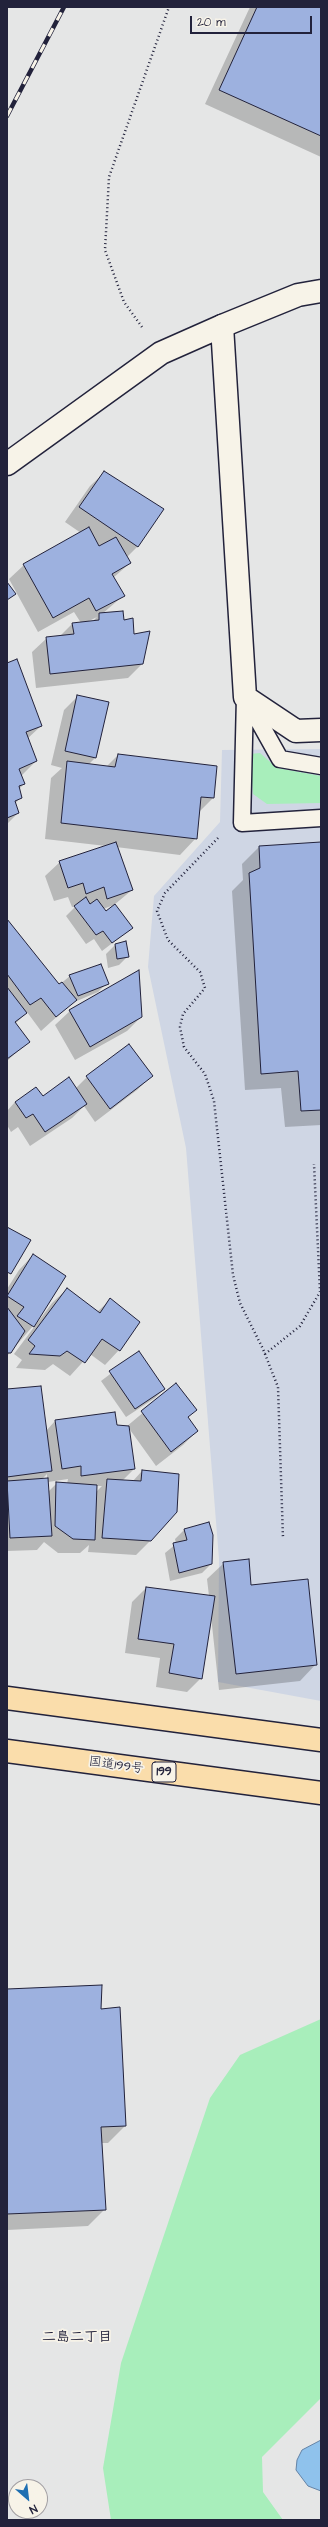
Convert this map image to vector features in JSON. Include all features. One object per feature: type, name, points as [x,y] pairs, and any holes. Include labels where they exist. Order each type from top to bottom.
[{"type":"highway","points":[[7,1698],[321,1740]]},
{"type":"highway","name":"国道199号","points":[[7,1751],[321,1793]]},
{"type":"street","points":[[7,464],[161,353],[298,295],[321,291]]},
{"type":"street","points":[[222,326],[245,697],[296,731],[321,730]]},
{"type":"lane","points":[[245,697],[280,759],[321,766]]},
{"type":"lane","points":[[245,697],[242,823],[321,818]]},
{"type":"path","points":[[161,353],[124,302],[105,250],[108,177],[169,7]]},
{"type":"path","points":[[242,823],[218,838],[165,892],[157,911],[168,940],[200,972],[204,988],[184,1014],[180,1027],[184,1047],[205,1074],[214,1100],[233,1275],[240,1303],[278,1387],[283,1538]]},
{"type":"path","points":[[264,1354],[300,1326],[320,1292],[314,1164]]},
{"type":"shaded area","points":[[321,749],[321,1701],[218,1682],[219,1559],[186,1148],[148,967],[154,896],[220,822],[222,750]]},
{"type":"green space","points":[[260,753],[277,768],[321,776],[321,803],[267,804],[253,794],[250,754]]},
{"type":"green space","points":[[321,2019],[321,2398],[262,2457],[263,2492],[283,2520],[111,2520],[103,2468],[121,2363],[210,2098],[240,2055]]},
{"type":"water","points":[[321,2440],[321,2491],[308,2486],[296,2470],[297,2460],[302,2450]]},
{"type":"building","points":[[257,7],[321,7],[321,136],[219,90]]},
{"type":"building","points":[[104,471],[164,509],[138,547],[79,507]]},
{"type":"building","points":[[89,527],[99,546],[116,537],[131,563],[112,574],[125,596],[96,611],[89,598],[53,618],[23,564]]},
{"type":"building","points":[[7,582],[16,594],[7,600]]},
{"type":"building","points":[[123,611],[124,620],[133,618],[134,634],[150,631],[143,664],[50,674],[46,637],[74,634],[72,623],[99,620],[99,613]]},
{"type":"building","points":[[17,659],[42,726],[26,732],[37,761],[19,769],[25,784],[19,786],[22,798],[15,801],[19,813],[7,818],[7,663]]},
{"type":"building","points":[[77,695],[109,702],[96,758],[65,751]]},
{"type":"building","points":[[118,754],[217,766],[214,798],[201,797],[197,839],[61,823],[67,761],[115,767]]},
{"type":"building","points":[[116,842],[133,890],[107,899],[104,887],[86,894],[83,883],[68,888],[59,861]]},
{"type":"building","points":[[321,842],[321,1110],[301,1111],[298,1071],[261,1074],[249,873],[260,868],[259,846]]},
{"type":"building","points":[[86,897],[90,904],[97,899],[106,911],[115,904],[133,928],[112,943],[103,931],[96,935],[74,906]]},
{"type":"building","points":[[7,919],[59,984],[62,982],[77,1000],[56,1017],[41,998],[30,1005],[7,974]]},
{"type":"building","points":[[126,941],[129,957],[117,959],[115,944]]},
{"type":"building","points":[[101,964],[109,984],[78,996],[69,975]]},
{"type":"building","points":[[139,970],[142,1017],[90,1047],[69,1010]]},
{"type":"building","points":[[7,987],[27,1013],[15,1022],[30,1042],[7,1059]]},
{"type":"building","points":[[129,1044],[153,1076],[110,1109],[86,1076]]},
{"type":"building","points":[[69,1077],[87,1104],[45,1132],[33,1114],[26,1118],[15,1102],[36,1087],[43,1096]]},
{"type":"building","points":[[7,1227],[31,1240],[11,1274],[7,1272]]},
{"type":"building","points":[[33,1254],[66,1276],[34,1327],[17,1316],[24,1307],[7,1296]]},
{"type":"building","points":[[67,1288],[100,1313],[110,1298],[140,1322],[120,1351],[102,1339],[85,1363],[67,1351],[60,1356],[29,1354],[35,1346],[28,1340]]},
{"type":"building","points":[[7,1307],[25,1331],[11,1353],[7,1353]]},
{"type":"building","points":[[139,1351],[165,1389],[135,1409],[109,1371]]},
{"type":"building","points":[[176,1383],[197,1410],[188,1417],[198,1431],[171,1452],[141,1411]]},
{"type":"building","points":[[41,1386],[52,1471],[7,1477],[7,1389]]},
{"type":"building","points":[[115,1412],[117,1425],[129,1426],[135,1469],[81,1476],[81,1466],[62,1469],[55,1420]]},
{"type":"building","points":[[142,1470],[179,1474],[177,1512],[151,1541],[102,1538],[107,1479],[141,1481]]},
{"type":"building","points":[[48,1478],[52,1536],[10,1538],[7,1481]]},
{"type":"building","points":[[56,1482],[97,1485],[95,1540],[73,1539],[55,1526]]},
{"type":"building","points":[[209,1522],[213,1535],[212,1564],[179,1573],[173,1543],[187,1540],[184,1529]]},
{"type":"building","points":[[249,1559],[251,1585],[308,1579],[317,1665],[236,1674],[223,1562]]},
{"type":"building","points":[[146,1587],[215,1596],[202,1679],[169,1673],[174,1644],[138,1639]]},
{"type":"building","points":[[102,1985],[101,2009],[120,2007],[126,2126],[101,2127],[106,2210],[7,2214],[7,1989]]},
{"type":"railway","points":[[7,116],[64,7]]},
{"type":"district","name":"二島二丁目","points":[[77,2338]]}]
